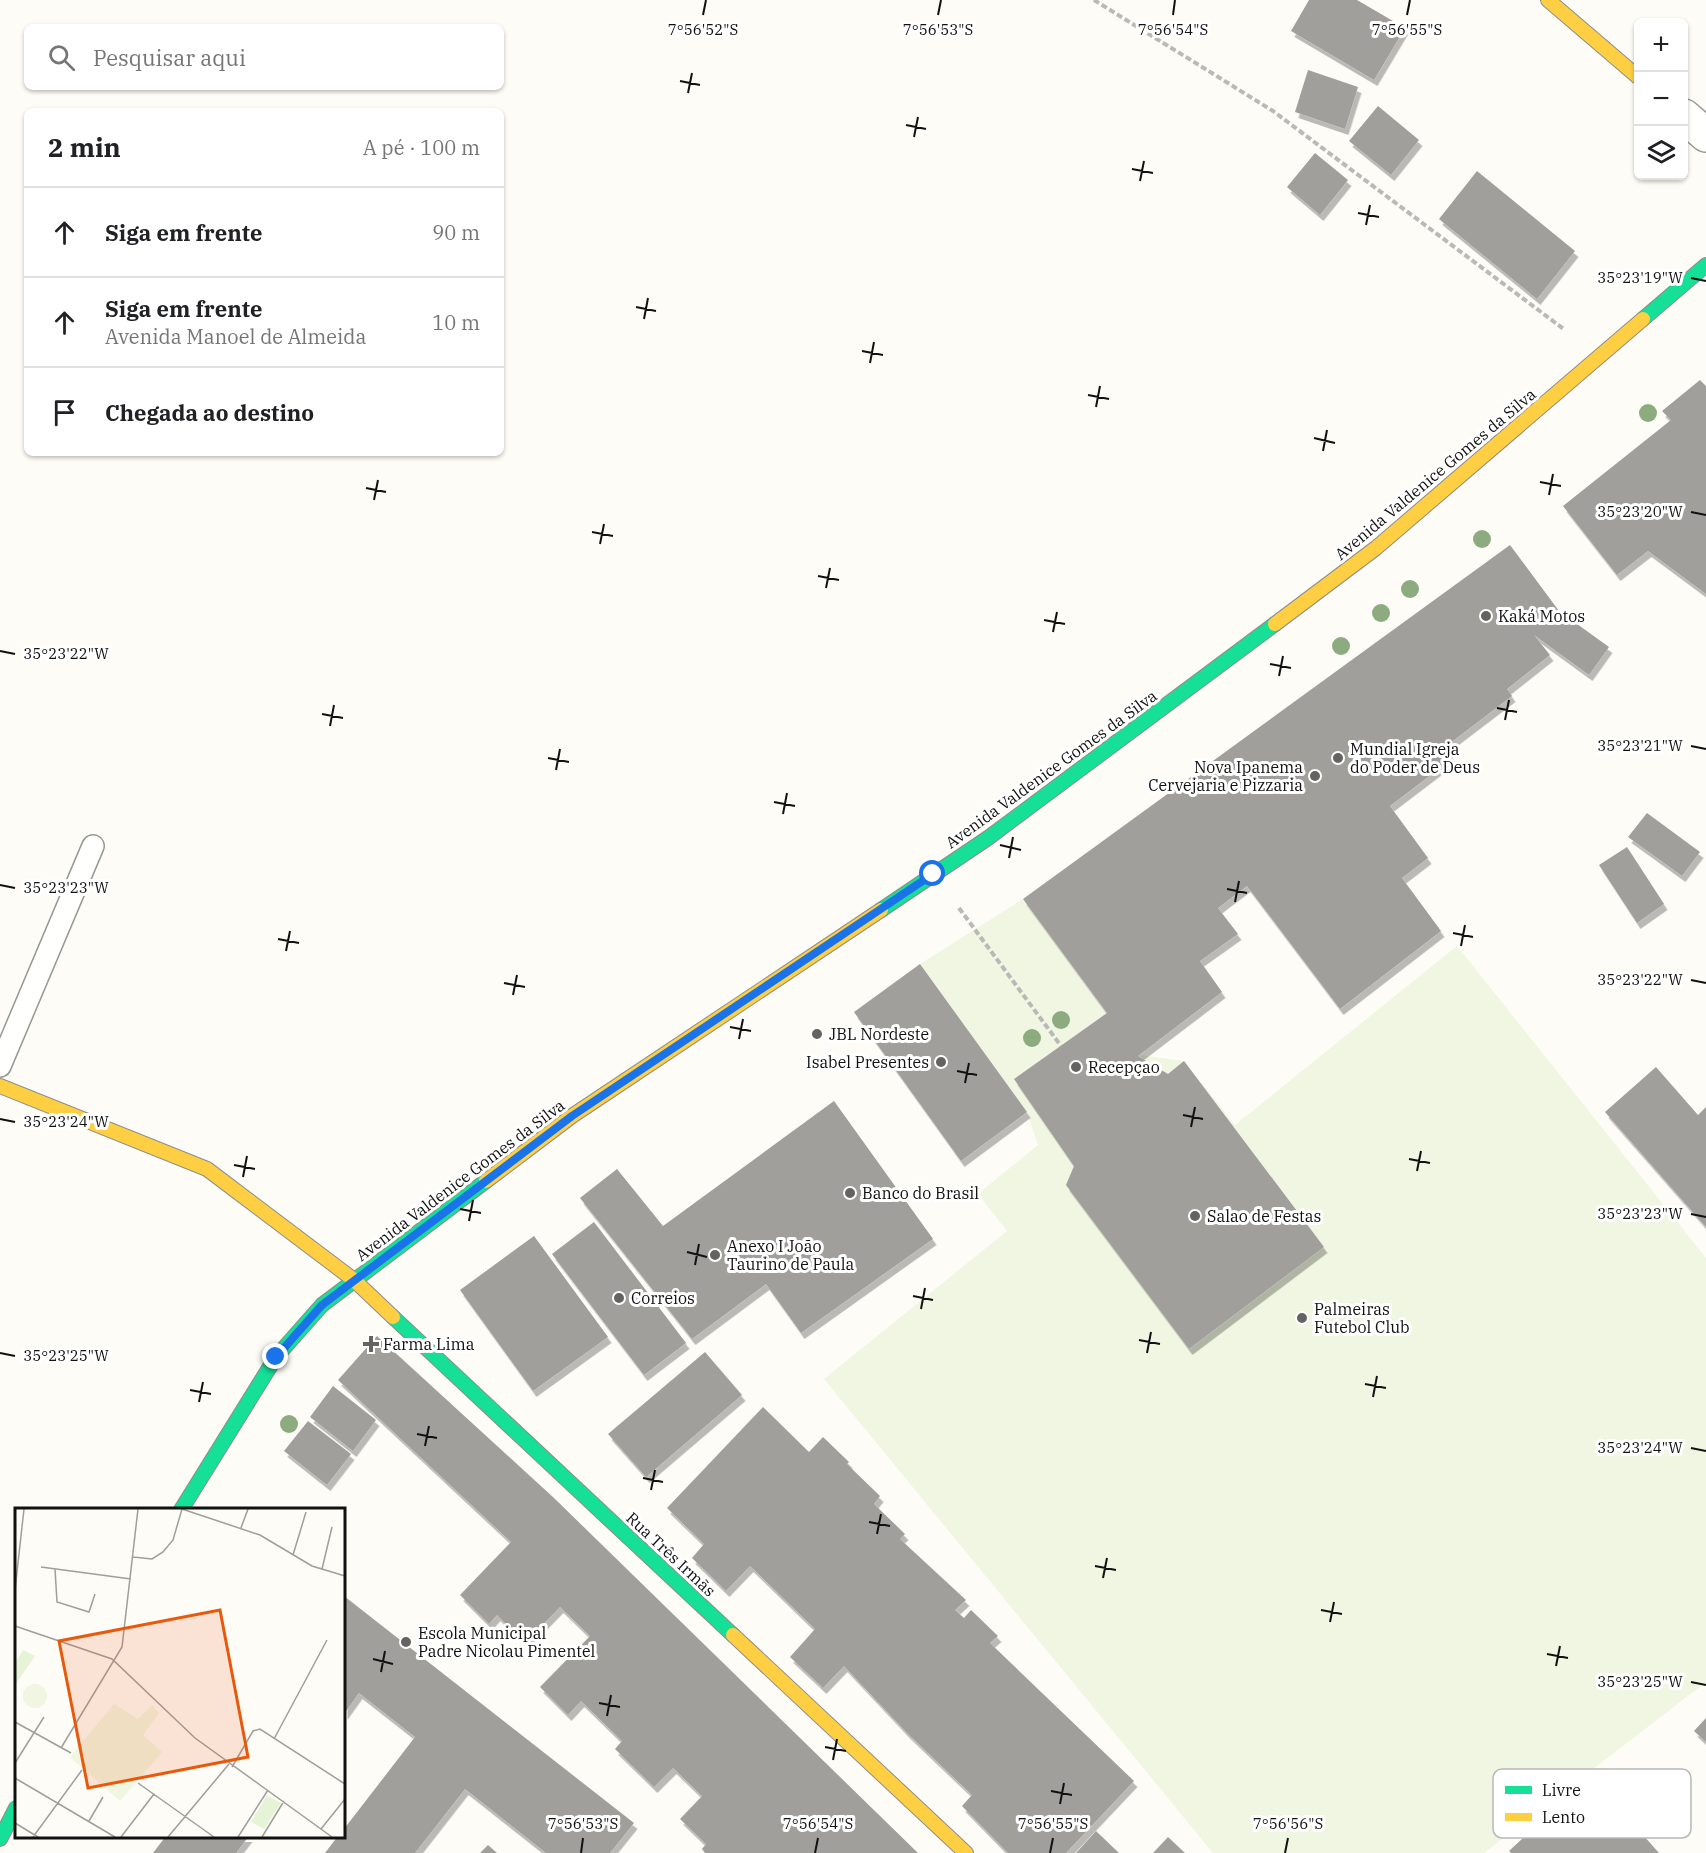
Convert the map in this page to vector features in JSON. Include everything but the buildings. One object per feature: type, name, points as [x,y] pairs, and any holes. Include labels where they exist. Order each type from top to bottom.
[{"type":"main road","points":[[1548,0],[1634,75]]},
{"type":"main road","name":"Avenida Valdenice Gomes da Silva","points":[[182,1508],[276,1357],[322,1305],[572,1116],[988,838],[1376,548],[1602,357],[1706,265]]},
{"type":"main road","name":"Rua Três Irmãs","points":[[0,1086],[207,1169],[354,1280],[966,1853]]},
{"type":"main road","points":[[0,1839],[15,1810]]},
{"type":"street","points":[[1688,120],[1706,135]]},
{"type":"lane","points":[[0,1066],[93,846]]},
{"type":"path","points":[[1094,0],[1273,111],[1602,357]]},
{"type":"path","points":[[933,874],[1062,1046]]},
{"type":"green space","name":"Palmeiras Futebol Club","points":[[1023,899],[1138,1055],[1184,1061],[1235,1125],[1457,946],[1706,1258],[1706,1682],[1593,1769],[1493,1769],[1493,1838],[1503,1838],[1484,1853],[1213,1853],[824,1379],[1007,1231],[978,1194],[1038,1145],[1027,1112],[920,964]]},
{"type":"traffic: fast","points":[[1643,319],[1706,265]]},
{"type":"traffic: fast","points":[[881,910],[988,838],[1275,624]]},
{"type":"traffic: fast","points":[[182,1508],[276,1357],[322,1305],[486,1181]]},
{"type":"traffic: fast","points":[[393,1317],[733,1635]]},
{"type":"traffic: fast","points":[[0,1839],[15,1810]]},
{"type":"traffic: slow","points":[[1548,0],[1634,74]]},
{"type":"traffic: slow","points":[[1275,624],[1376,548],[1643,319]]},
{"type":"traffic: slow","points":[[486,1181],[572,1116],[881,910]]},
{"type":"traffic: slow","points":[[0,1086],[207,1169],[354,1280],[393,1317]]},
{"type":"traffic: slow","points":[[733,1635],[966,1853]]},
{"type":"place","name":"Kaká Motos","points":[[1486,616]]},
{"type":"place","name":"Mundial Igreja do Poder de Deus","points":[[1338,758]]},
{"type":"place","name":"Nova Ipanema Cervejaria e Pizzaria","points":[[1315,776]]},
{"type":"place","name":"JBL Nordeste","points":[[817,1034]]},
{"type":"place","name":"Isabel Presentes","points":[[941,1062]]},
{"type":"place","name":"Recepçao","points":[[1076,1067]]},
{"type":"place","name":"Banco do Brasil","points":[[850,1193]]},
{"type":"place","name":"Salao de Festas","points":[[1195,1216]]},
{"type":"place","name":"Anexo I João Taurino de Paula","points":[[715,1255]]},
{"type":"place","name":"Correios","points":[[619,1298]]},
{"type":"place","name":"Palmeiras Futebol Club","points":[[1302,1318]]},
{"type":"place","name":"Farma Lima","points":[[371,1344]]},
{"type":"place","name":"Escola Municipal Padre Nicolau Pimentel","points":[[406,1642]]},
{"type":"route","points":[[276,1357],[322,1305],[572,1116],[933,874]]}]
